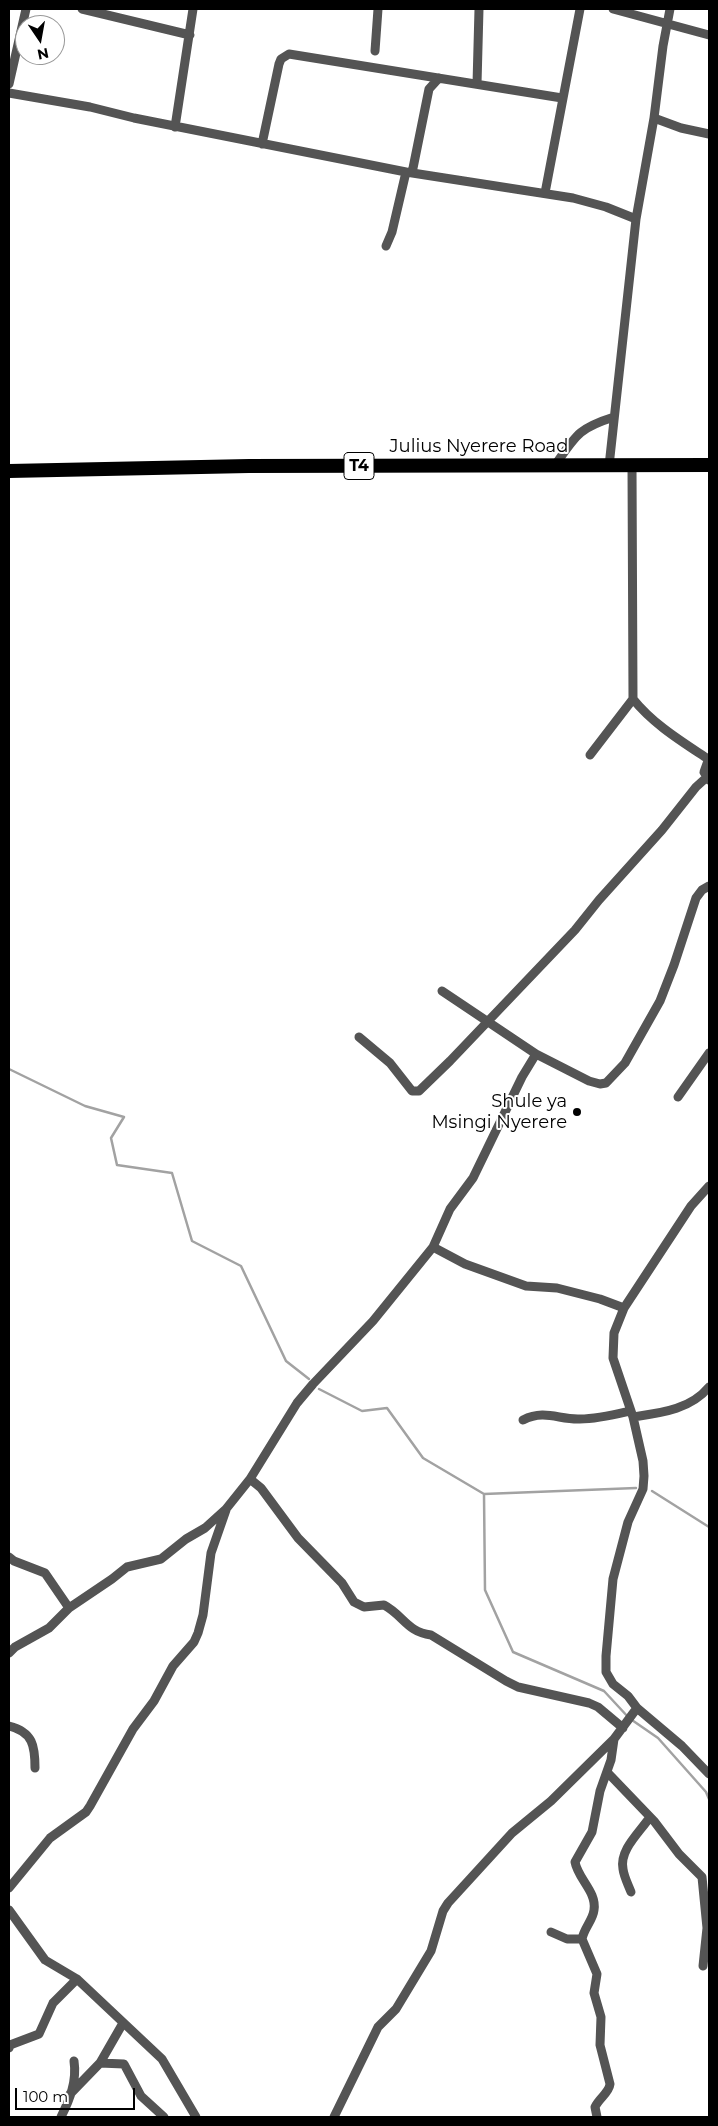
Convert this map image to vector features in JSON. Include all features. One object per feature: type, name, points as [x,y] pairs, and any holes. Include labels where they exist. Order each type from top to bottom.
[{"type":"highway","name":"Julius Nyerere Road","points":[[9,471],[196,467],[556,464],[609,466],[709,465]]},
{"type":"street","points":[[9,84],[26,9]]},
{"type":"street","points":[[82,9],[190,35]]},
{"type":"street","points":[[175,127],[193,9]]},
{"type":"street","points":[[376,51],[378,9]]},
{"type":"street","points":[[477,84],[479,9]]},
{"type":"street","points":[[545,193],[580,9]]},
{"type":"street","points":[[613,9],[641,12],[666,24],[709,34]]},
{"type":"street","points":[[609,466],[636,219],[654,118],[666,24],[670,9]]},
{"type":"street","points":[[262,144],[279,64],[284,56],[289,54],[562,98]]},
{"type":"street","points":[[386,246],[392,232],[409,172],[429,89],[439,78]]},
{"type":"street","points":[[9,93],[90,107],[175,127],[409,172],[545,193],[606,207],[636,219]]},
{"type":"street","points":[[654,118],[681,128],[709,134]]},
{"type":"street","points":[[556,464],[573,439],[584,428],[614,416]]},
{"type":"street","points":[[359,1037],[390,1063],[411,1090],[416,1092],[422,1089],[575,930],[599,900],[662,830],[696,787],[708,779],[704,772],[709,758],[669,733],[640,708],[633,698],[632,466]]},
{"type":"street","points":[[590,755],[633,698]]},
{"type":"street","points":[[442,991],[536,1054],[589,1081],[600,1084],[606,1083],[625,1063],[660,1001],[696,898],[702,890],[709,886]]},
{"type":"street","points":[[9,1654],[15,1647],[50,1628],[69,1608],[112,1579],[127,1566],[161,1559],[186,1539],[205,1528],[226,1510],[250,1479],[312,1384],[373,1321],[433,1247],[450,1209],[473,1178],[522,1077],[536,1054]]},
{"type":"street","points":[[678,1098],[709,1054]]},
{"type":"street","points":[[709,1186],[691,1206],[624,1308],[614,1333],[613,1358],[631,1414],[643,1461],[644,1476],[643,1489],[628,1522],[613,1579],[606,1672],[613,1684],[628,1696],[637,1708],[682,1746],[709,1774]]},
{"type":"street","points":[[433,1247],[465,1264],[526,1286],[557,1288],[600,1299],[624,1308]]},
{"type":"street","points":[[524,1420],[534,1415],[578,1420],[667,1411],[692,1403],[709,1387]]},
{"type":"street","points":[[250,1479],[261,1488],[298,1538],[342,1583],[350,1598],[358,1605],[364,1607],[384,1605],[414,1630],[421,1634],[432,1635],[506,1681],[518,1687],[589,1703],[598,1707],[624,1728]]},
{"type":"street","points":[[9,1888],[50,1838],[86,1812],[133,1729],[157,1696],[172,1666],[194,1642],[202,1615],[211,1553],[226,1510]]},
{"type":"street","points":[[9,1557],[14,1561],[45,1573],[69,1608]]},
{"type":"street","points":[[334,2117],[378,2027],[396,2009],[431,1951],[443,1911],[448,1903],[512,1833],[551,1801],[614,1739],[637,1708]]},
{"type":"street","points":[[9,1726],[25,1732],[32,1741],[35,1768]]},
{"type":"street","points":[[597,2117],[595,2107],[600,2098],[609,2090],[610,2084],[600,2045],[601,2017],[594,1993],[597,1974],[582,1939],[586,1925],[594,1913],[594,1899],[576,1862],[592,1832],[600,1791],[607,1772],[614,1739]]},
{"type":"street","points":[[607,1772],[650,1817],[679,1854],[702,1877],[707,1928],[704,1966]]},
{"type":"street","points":[[631,1892],[623,1870],[623,1857],[626,1849],[650,1817]]},
{"type":"street","points":[[9,1910],[45,1960],[77,1979],[162,2059],[196,2117]]},
{"type":"street","points":[[551,1932],[567,1939],[582,1939]]},
{"type":"street","points":[[9,2048],[10,2045],[39,2034],[53,2003],[77,1979]]},
{"type":"street","points":[[70,2094],[100,2063],[123,2023]]},
{"type":"street","points":[[61,2117],[76,2073],[74,2061]]},
{"type":"street","points":[[100,2063],[124,2064],[141,2096],[164,2117]]},
{"type":"waterway","points":[[9,1069],[85,1106],[124,1117],[111,1138],[117,1165],[172,1173],[192,1241],[241,1266],[286,1361],[309,1379]]},
{"type":"waterway","points":[[319,1389],[362,1411],[387,1408],[423,1458],[484,1494],[485,1590],[513,1652],[604,1691],[629,1718],[658,1738],[706,1792],[709,1799]]},
{"type":"waterway","points":[[484,1494],[636,1488]]},
{"type":"waterway","points":[[652,1491],[709,1527]]},
{"type":"place","name":"Shule ya Msingi Nyerere","points":[[577,1112]]}]
